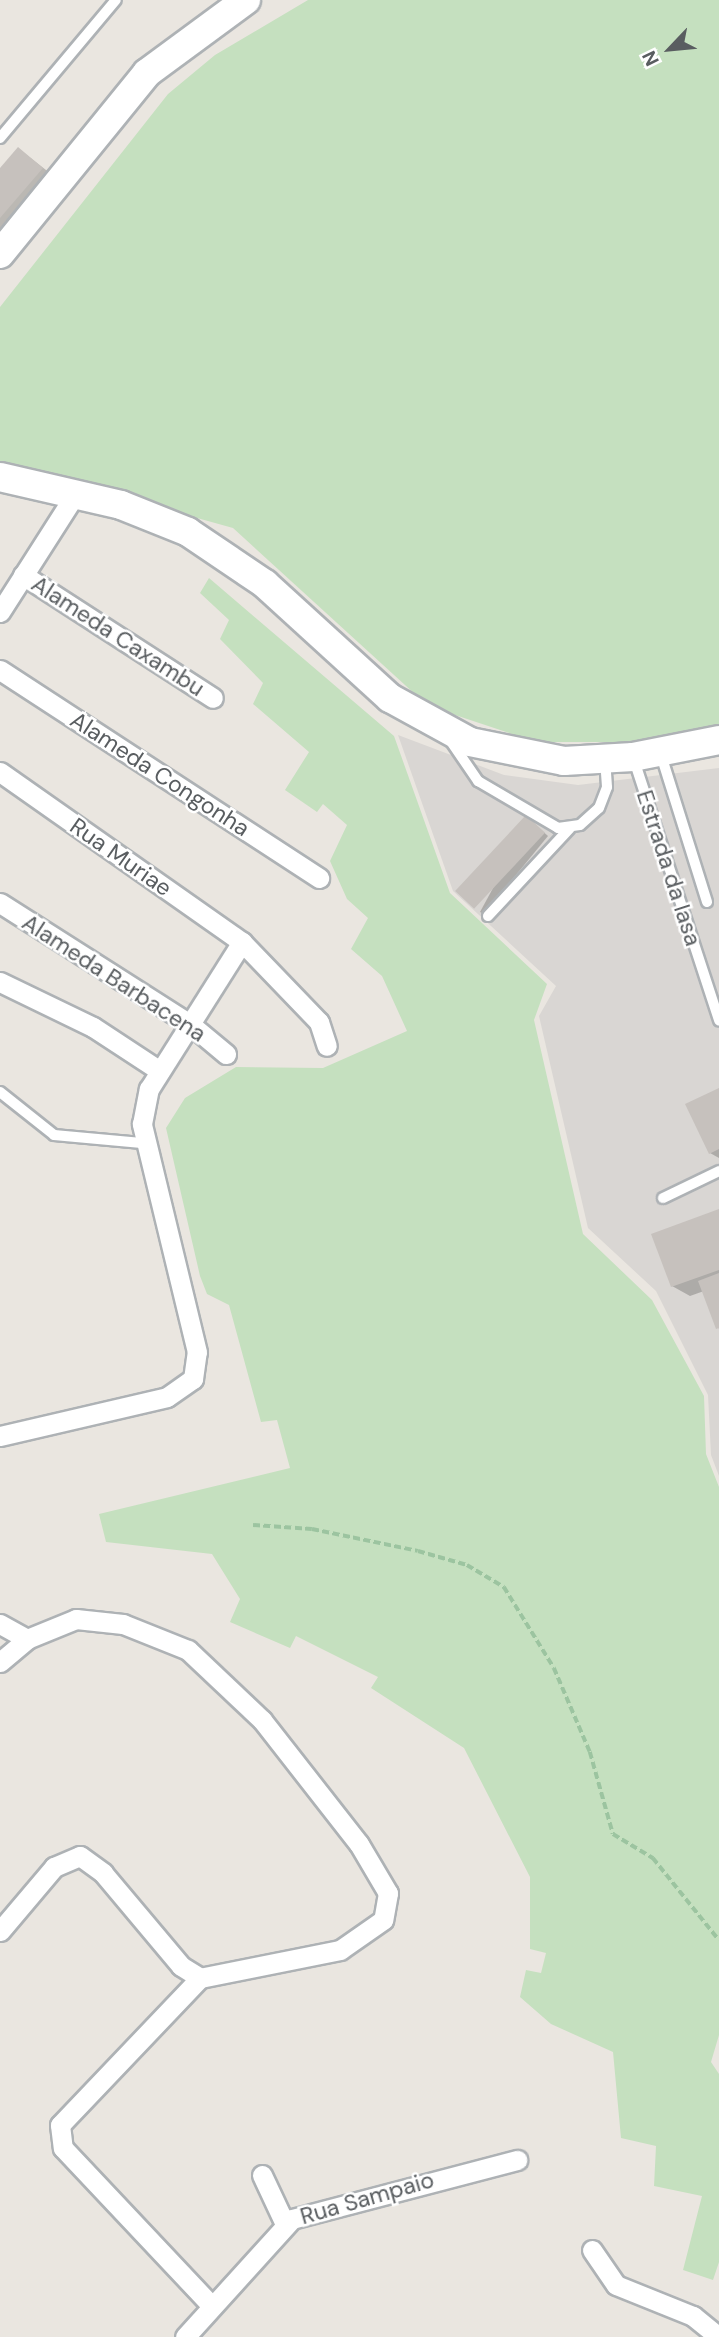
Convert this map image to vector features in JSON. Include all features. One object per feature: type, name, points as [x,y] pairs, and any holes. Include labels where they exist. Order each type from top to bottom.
[{"type":"main road","points":[[0,254],[147,72],[246,0]]},
{"type":"main road","points":[[0,477],[76,493],[160,520],[217,549],[390,698],[448,733],[529,758],[605,760],[719,740]]},
{"type":"street","points":[[0,612],[76,493]]},
{"type":"street","name":"Alameda Caxambu","points":[[23,575],[213,698]]},
{"type":"street","name":"Alameda Congonha","points":[[0,670],[319,878]]},
{"type":"street","name":"Rua Muriae","points":[[0,772],[242,942],[319,1021],[327,1046]]},
{"type":"street","name":"Alameda Barbacena","points":[[0,903],[190,1024],[226,1054]]},
{"type":"street","points":[[0,1436],[167,1396],[193,1379],[197,1352],[142,1143],[149,1088],[242,942]]},
{"type":"street","points":[[0,982],[93,1027],[160,1071]]},
{"type":"street","points":[[0,1662],[27,1639],[76,1619],[123,1623],[188,1650],[262,1720],[383,1881],[388,1909],[358,1941],[318,1957],[200,1978],[64,2116],[58,2130],[63,2148],[211,2305]]},
{"type":"street","points":[[0,1624],[27,1639]]},
{"type":"street","points":[[0,1931],[54,1867],[80,1856],[103,1873],[181,1966],[200,1978]]},
{"type":"street","name":"Rua Sampaio","points":[[185,2337],[285,2224],[428,2179],[517,2160]]},
{"type":"street","points":[[262,2175],[285,2224]]},
{"type":"street","points":[[592,2250],[616,2285],[693,2316],[719,2337]]},
{"type":"lane","points":[[0,138],[116,0]]},
{"type":"lane","points":[[448,733],[466,769],[491,791],[536,819],[570,828]]},
{"type":"lane","name":"Estrada da Iasa","points":[[646,754],[707,902]]},
{"type":"lane","name":"Estrada da Iasa","points":[[646,754],[719,1020]]},
{"type":"lane","points":[[488,916],[570,828],[591,817],[605,797],[605,760]]},
{"type":"lane","points":[[0,1092],[54,1135],[142,1143]]},
{"type":"lane","points":[[663,1198],[719,1171]]},
{"type":"path","points":[[253,1525],[312,1529],[418,1552],[467,1565],[504,1587],[554,1668],[590,1752],[613,1835],[653,1858],[719,1940]]},
{"type":"shaded area","points":[[398,735],[504,775],[578,785],[719,768],[719,1476],[711,1455],[708,1395],[656,1291],[588,1228],[539,1016],[556,986],[453,891]]},
{"type":"green space","points":[[308,0],[719,0],[719,724],[638,742],[536,742],[428,706],[233,528],[0,463],[0,307],[168,94],[215,55]]},
{"type":"green space","points":[[209,578],[394,736],[450,893],[547,984],[534,1020],[583,1234],[652,1300],[704,1396],[706,1454],[719,1487],[719,2035],[711,2062],[719,2074],[719,2262],[713,2280],[683,2270],[702,2196],[654,2186],[656,2146],[621,2138],[613,2052],[551,2024],[520,1997],[526,1970],[541,1973],[546,1953],[530,1949],[530,1877],[464,1748],[371,1688],[378,1677],[296,1636],[290,1648],[230,1622],[240,1599],[212,1554],[106,1542],[99,1514],[290,1468],[277,1420],[261,1422],[229,1305],[207,1294],[200,1276],[166,1128],[185,1098],[236,1067],[323,1068],[407,1031],[382,976],[351,949],[368,918],[347,899],[330,861],[347,825],[323,804],[317,812],[285,790],[309,752],[253,704],[263,683],[220,639],[229,620],[200,593]]},
{"type":"building","points":[[18,147],[43,168],[0,218],[0,168]]},
{"type":"building","points":[[526,815],[545,833],[474,909],[455,891]]},
{"type":"building","points":[[719,1088],[719,1149],[709,1154],[685,1104]]},
{"type":"building","points":[[719,1209],[719,1270],[671,1287],[651,1234]]},
{"type":"building","points":[[719,1273],[719,1328],[716,1329],[698,1281]]}]
